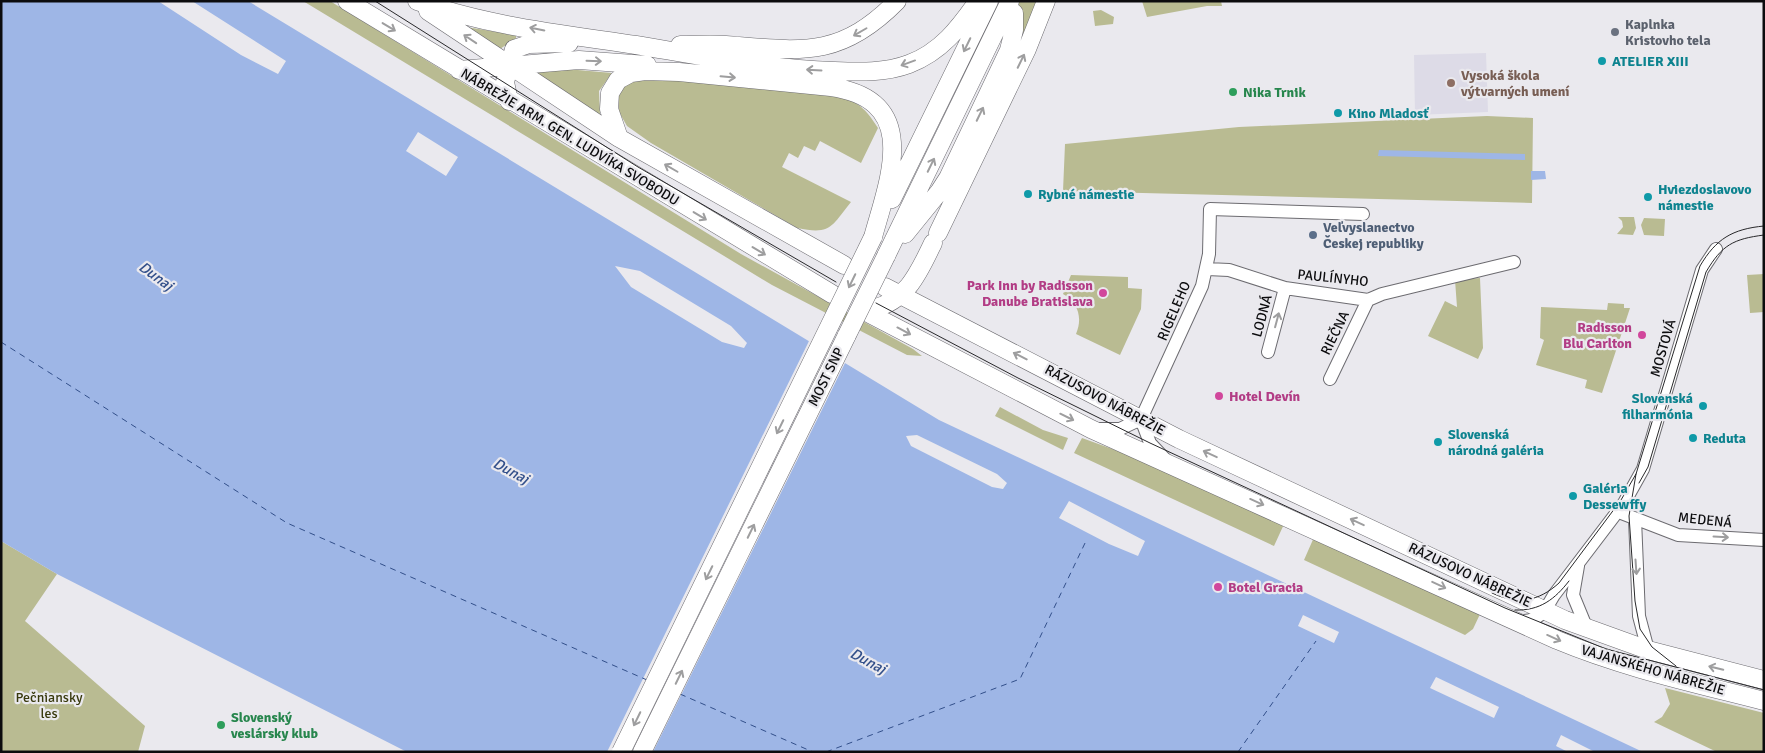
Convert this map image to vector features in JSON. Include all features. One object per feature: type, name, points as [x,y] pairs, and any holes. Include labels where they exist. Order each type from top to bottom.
[{"type":"main road","name":"NÁBREŽIE ARM. GEN. LUDVÍKA SVOBODU","points":[[346,1],[508,101],[832,294]]},
{"type":"main road","name":"NÁBREŽIE ARM. GEN. LUDVÍKA SVOBODU","points":[[413,1],[619,138],[836,261]]},
{"type":"main road","points":[[417,1],[444,11],[602,42],[634,45],[721,61],[811,70],[863,72],[889,70],[924,57],[948,39],[978,1]]},
{"type":"main road","points":[[634,45],[724,45],[789,51],[816,48],[834,44],[858,34],[897,1]]},
{"type":"main road","name":"MOST SNP","points":[[621,752],[989,1]]},
{"type":"main road","points":[[901,295],[917,276],[1027,49],[1046,2]]},
{"type":"main road","points":[[886,256],[940,192],[956,164],[996,81],[1012,41],[1012,7]]},
{"type":"main road","name":"MOST SNP","points":[[642,752],[886,256],[1012,7]]},
{"type":"main road","points":[[508,101],[505,82],[514,49],[523,44],[602,42]]},
{"type":"main road","points":[[459,70],[579,60],[620,62],[680,72],[831,87],[858,95],[871,102],[884,116],[894,150],[890,176],[873,237]]},
{"type":"main road","points":[[619,138],[608,101],[613,87],[618,80],[631,73],[645,71],[680,72]]},
{"type":"main road","points":[[917,276],[925,296],[944,318]]},
{"type":"main road","name":"RÁZUSOVO NÁBREŽIE","points":[[885,287],[1141,419],[1546,611]]},
{"type":"main road","name":"RÁZUSOVO NÁBREŽIE","points":[[901,295],[890,304],[871,311],[1091,429],[1170,463],[1516,621]]},
{"type":"main road","name":"VAJANSKÉHO NÁBREŽIE","points":[[1546,611],[1587,629],[1648,650],[1764,680]]},
{"type":"main road","name":"VAJANSKÉHO NÁBREŽIE","points":[[1516,621],[1592,654],[1655,674],[1764,700]]},
{"type":"street","name":"RIGELEHO","points":[[1141,419],[1196,304],[1207,269],[1210,209],[1362,214]]},
{"type":"street","name":"MOSTOVÁ","points":[[1546,611],[1554,595],[1616,512],[1643,469],[1702,270],[1716,249]]},
{"type":"street","name":"PAULÍNYHO","points":[[1207,269],[1229,270],[1285,288],[1368,300],[1382,294],[1514,262]]},
{"type":"street","name":"LODNÁ","points":[[1268,352],[1285,288]]},
{"type":"street","name":"RIEČNA","points":[[1330,379],[1368,300]]},
{"type":"street","points":[[1091,429],[1120,429],[1141,419],[1153,447],[1170,463]]},
{"type":"street","name":"MEDENÁ","points":[[1616,512],[1678,535],[1764,540]]},
{"type":"street","points":[[1635,519],[1639,616],[1648,650]]},
{"type":"street","points":[[1579,563],[1573,595],[1587,629]]},
{"type":"street","name":"RÁZUSOVO NÁBREŽIE","points":[[1516,621],[1535,620],[1546,611]]},
{"type":"shaded area","name":"Vysoká škola výtvarných umení","points":[[1486,53],[1488,112],[1415,115],[1414,55]]},
{"type":"green space","points":[[303,1],[330,1],[741,254],[913,349],[922,356],[907,355],[772,285]]},
{"type":"green space","points":[[1018,1],[1037,1],[1017,52],[1022,18]]},
{"type":"green space","points":[[1142,1],[1221,1],[1222,6],[1207,6],[1147,17]]},
{"type":"green space","points":[[1101,10],[1114,17],[1113,24],[1095,26],[1093,11]]},
{"type":"green space","points":[[466,27],[516,35],[516,38],[500,49]]},
{"type":"green space","points":[[555,68],[612,73],[599,91],[600,115],[537,75],[537,69]]},
{"type":"green space","points":[[656,77],[830,92],[858,104],[878,128],[861,163],[820,141],[815,151],[804,146],[798,158],[789,153],[782,167],[851,202],[839,218],[829,227],[817,230],[797,228],[651,143],[627,126],[619,112],[618,96],[627,81]]},
{"type":"green space","points":[[1487,116],[1533,118],[1532,203],[1063,191],[1065,144],[1239,127]]},
{"type":"green space","points":[[1618,217],[1634,217],[1636,228],[1633,235],[1617,234],[1623,227],[1622,221]]},
{"type":"green space","points":[[1644,218],[1665,219],[1664,236],[1644,235],[1641,225]]},
{"type":"green space","points":[[1764,274],[1764,312],[1750,313],[1747,275]]},
{"type":"green space","points":[[1071,275],[1128,277],[1128,288],[1142,289],[1141,309],[1120,355],[1076,334],[1079,322],[1078,311],[1072,301],[1063,294]]},
{"type":"green space","points":[[1480,278],[1483,348],[1478,359],[1428,336],[1445,301],[1457,307],[1455,280]]},
{"type":"green space","points":[[1608,303],[1624,304],[1624,308],[1630,308],[1602,393],[1585,388],[1587,380],[1536,365],[1544,340],[1540,338],[1541,307],[1607,310]]},
{"type":"green space","points":[[1000,407],[1043,430],[1068,438],[1063,450],[995,416]]},
{"type":"green space","points":[[1082,438],[1181,474],[1285,522],[1274,546],[1074,453]]},
{"type":"green space","points":[[1315,535],[1481,612],[1473,629],[1465,635],[1304,560]]},
{"type":"green space","name":"Pečniansky les","points":[[1,541],[57,574],[25,621],[145,726],[138,752],[1,752]]},
{"type":"green space","points":[[1665,688],[1764,713],[1764,752],[1717,752],[1654,722],[1662,717],[1670,704]]},
{"type":"water","name":"Dunaj","points":[[1,1],[248,1],[939,420],[1643,752],[407,752],[57,574],[1,541]]},
{"type":"water","points":[[1379,150],[1525,154],[1525,160],[1378,156]]},
{"type":"water","points":[[1531,171],[1545,171],[1546,179],[1531,180]]},
{"type":"pier","points":[[158,1],[192,1],[286,61],[278,74],[241,55]]},
{"type":"pier","points":[[418,132],[458,157],[446,176],[406,151]]},
{"type":"pier","points":[[615,266],[640,271],[731,326],[747,343],[744,348],[722,342],[631,287]]},
{"type":"pier","points":[[810,339],[846,361],[653,752],[607,752]]},
{"type":"pier","points":[[917,435],[997,474],[1007,483],[1003,489],[992,487],[911,446],[906,436]]},
{"type":"pier","points":[[1069,501],[1145,541],[1138,556],[1109,544],[1059,518]]},
{"type":"pier","points":[[1303,615],[1339,632],[1334,643],[1298,626]]},
{"type":"pier","points":[[1436,677],[1499,707],[1494,718],[1430,688]]},
{"type":"pier","points":[[1561,735],[1595,752],[1568,752],[1556,746]]},
{"type":"ferry route","points":[[1,342],[287,523],[647,680]]},
{"type":"ferry route","points":[[826,752],[1020,679],[1086,541]]},
{"type":"ferry route","points":[[1238,752],[1316,641]]},
{"type":"ferry route","points":[[680,694],[813,752]]},
{"type":"tram line","points":[[375,1],[638,167],[836,282]]},
{"type":"tram line","points":[[1676,666],[1652,647],[1640,629],[1635,601],[1629,516],[1636,474],[1700,266],[1712,249],[1726,237],[1753,227],[1764,226]]},
{"type":"tram line","points":[[1639,483],[1648,467],[1706,272],[1717,255],[1729,245],[1736,241],[1764,235]]},
{"type":"tram line","points":[[876,303],[1018,378],[1150,443],[1505,608],[1606,649],[1764,690]]},
{"type":"tram line","points":[[1492,593],[1510,599],[1527,600],[1543,594],[1559,583],[1621,500],[1636,474]]},
{"type":"tram line","points":[[1515,610],[1524,610],[1546,603],[1569,581]]},
{"type":"place","name":"Kaplnka Kristovho tela","points":[[1615,32]]},
{"type":"place","name":"ATELIER XIII","points":[[1602,61]]},
{"type":"place","name":"Vysoká škola výtvarných umení","points":[[1451,83]]},
{"type":"place","name":"Nika Trnik","points":[[1233,92]]},
{"type":"place","name":"Kino Mladosť","points":[[1338,113]]},
{"type":"place","name":"Rybné námestie","points":[[1028,194]]},
{"type":"place","name":"Hviezdoslavovo námestie","points":[[1648,197]]},
{"type":"place","name":"Veľvyslanectvo Českej republiky","points":[[1313,235]]},
{"type":"place","name":"Park Inn by Radisson Danube Bratislava","points":[[1103,293]]},
{"type":"place","name":"Radisson Blu Carlton","points":[[1642,335]]},
{"type":"place","name":"Hotel Devín","points":[[1219,396]]},
{"type":"place","name":"Slovenská filharmónia","points":[[1703,406]]},
{"type":"place","name":"Reduta","points":[[1693,438]]},
{"type":"place","name":"Slovenská národná galéria","points":[[1438,442]]},
{"type":"place","name":"Galéria Dessewffy","points":[[1573,496]]},
{"type":"place","name":"Botel Gracia","points":[[1218,587]]},
{"type":"place","name":"Slovenský veslársky klub","points":[[221,725]]}]
